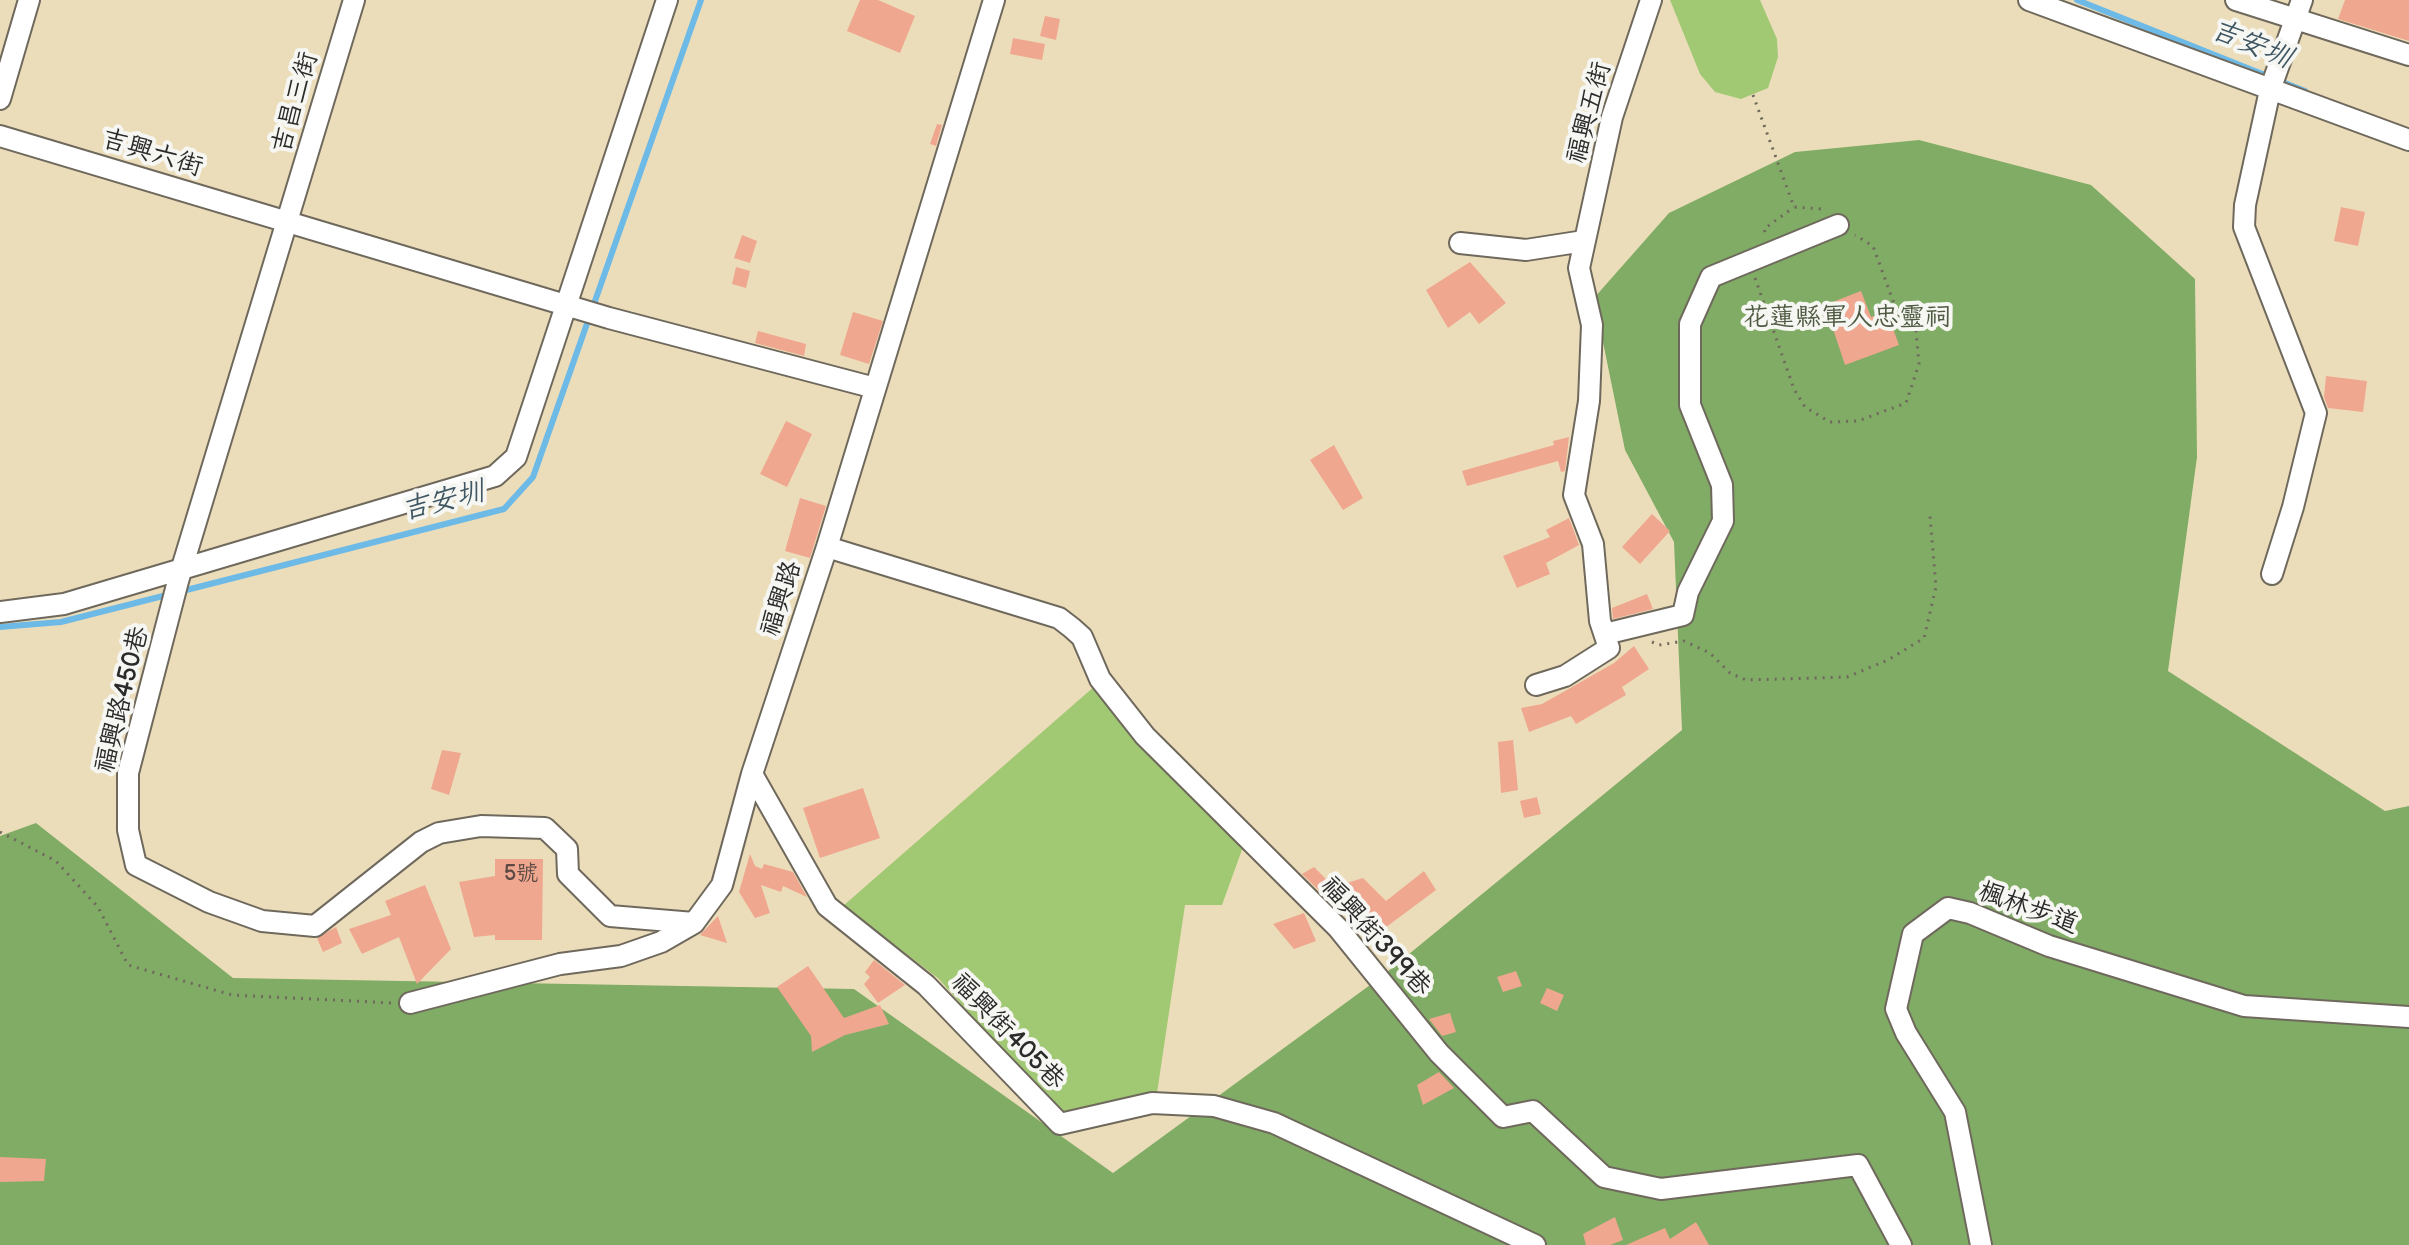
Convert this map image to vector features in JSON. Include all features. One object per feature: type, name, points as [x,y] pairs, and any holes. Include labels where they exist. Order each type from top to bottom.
[{"type":"street","points":[[0,99],[29,0]]},
{"type":"street","name":"吉昌三街","points":[[288,221],[354,0]]},
{"type":"street","points":[[0,612],[64,604],[180,574],[495,476],[516,457],[572,304],[667,0]]},
{"type":"street","name":"福興路","points":[[410,1003],[560,964],[621,956],[661,942],[694,923],[722,885],[752,774],[827,547],[994,0]]},
{"type":"street","name":"福興五街","points":[[1605,634],[1600,621],[1593,544],[1574,495],[1590,386],[1592,325],[1579,268],[1612,117],[1651,0]]},
{"type":"street","points":[[2029,0],[2409,140]]},
{"type":"street","points":[[2236,0],[2299,10],[2409,55]]},
{"type":"street","points":[[2272,574],[2316,413],[2244,227],[2245,205],[2270,90],[2299,10]]},
{"type":"street","name":"吉興六街","points":[[0,136],[572,304],[609,318],[875,388]]},
{"type":"street","points":[[1536,685],[1565,676],[1609,648],[1605,634],[1683,615],[1688,592],[1723,521],[1722,485],[1690,405],[1690,324],[1711,277],[1749,261],[1832,217]]},
{"type":"street","points":[[180,574],[288,221]]},
{"type":"street","points":[[1460,243],[1526,250],[1584,241]]},
{"type":"street","name":"福興街399巷","points":[[827,547],[1059,618],[1072,628],[1082,637],[1100,679],[1145,736],[1338,928],[1439,1053],[1503,1117],[1533,1111],[1604,1177],[1661,1189],[1858,1165],[1901,1245]]},
{"type":"street","name":"福興路450巷","points":[[180,574],[128,773],[127,818],[136,865],[209,902],[262,921],[315,926],[421,842],[439,833],[481,826],[545,828],[567,849],[568,874],[610,916],[694,923]]},
{"type":"street","name":"福興街405巷","points":[[752,774],[827,906],[926,985],[1060,1124],[1152,1103],[1214,1106],[1274,1123],[1535,1245]]},
{"type":"street","name":"楓林步道","points":[[1981,1245],[1955,1112],[1906,1033],[1896,1009],[1913,934],[1948,908],[1970,913],[2049,946],[2244,1006],[2409,1017]]},
{"type":"path","points":[[1753,95],[1794,207]]},
{"type":"path","points":[[1749,261],[1794,389],[1805,407],[1830,422],[1858,421],[1906,403],[1919,364],[1916,331],[1900,320],[1873,246],[1832,217],[1794,207]]},
{"type":"path","points":[[1765,232],[1764,229],[1794,207]]},
{"type":"path","points":[[1634,627],[1659,645],[1684,641],[1710,653],[1730,673],[1746,680],[1847,677],[1888,660],[1924,638],[1936,587],[1930,516]]},
{"type":"path","points":[[0,832],[56,861],[98,907],[128,965],[232,995],[410,1003]]},
{"type":"green space","points":[[1670,0],[1760,0],[1777,39],[1778,57],[1768,88],[1741,99],[1715,92],[1700,74]]},
{"type":"green space","name":"花蓮縣軍人忠靈祠","points":[[1919,140],[2091,185],[2195,279],[2197,457],[2168,671],[2385,811],[2409,806],[2409,1245],[0,1245],[0,836],[36,823],[233,978],[854,989],[1113,1173],[1381,977],[1682,730],[1674,542],[1625,450],[1594,298],[1669,213],[1795,152]]},
{"type":"green space","points":[[1096,685],[1243,847],[1222,905],[1185,905],[1157,1093],[1063,1114],[1054,1109],[938,978],[843,906]]},
{"type":"building","points":[[860,0],[878,0],[915,16],[900,53],[847,31]]},
{"type":"building","points":[[2345,0],[2409,0],[2409,41],[2338,19]]},
{"type":"building","points":[[1045,16],[1060,19],[1056,40],[1040,36]]},
{"type":"building","points":[[1013,38],[1045,44],[1042,60],[1010,54]]},
{"type":"building","points":[[937,124],[942,125],[936,146],[930,144]]},
{"type":"building","points":[[2341,207],[2365,212],[2358,246],[2334,241]]},
{"type":"building","points":[[742,235],[757,241],[750,263],[734,258]]},
{"type":"building","points":[[1470,262],[1506,303],[1479,324],[1470,312],[1448,328],[1426,290]]},
{"type":"building","points":[[736,267],[750,271],[746,288],[732,284]]},
{"type":"building","points":[[1861,291],[1871,317],[1887,312],[1899,345],[1845,365],[1825,305]]},
{"type":"building","points":[[853,312],[883,321],[869,364],[840,355]]},
{"type":"building","points":[[758,331],[806,344],[804,356],[755,343]]},
{"type":"building","points":[[2326,376],[2367,381],[2363,412],[2328,408],[2324,397]]},
{"type":"building","points":[[786,421],[812,434],[787,487],[760,474]]},
{"type":"building","points":[[1569,437],[1565,471],[1561,472],[1558,461],[1467,486],[1462,471],[1554,445],[1553,441]]},
{"type":"building","points":[[1334,445],[1363,498],[1343,510],[1310,460]]},
{"type":"building","points":[[800,498],[826,506],[810,558],[785,551]]},
{"type":"building","points":[[1652,514],[1670,531],[1640,564],[1622,547]]},
{"type":"building","points":[[1569,518],[1579,545],[1546,563],[1550,574],[1517,588],[1503,556],[1550,537],[1546,530]]},
{"type":"building","points":[[1647,594],[1653,609],[1613,619],[1612,608]]},
{"type":"building","points":[[1634,646],[1649,669],[1622,687],[1626,695],[1576,724],[1571,716],[1529,732],[1521,708],[1542,704],[1614,663]]},
{"type":"building","points":[[1513,740],[1518,790],[1501,793],[1498,742]]},
{"type":"building","points":[[442,750],[461,753],[449,795],[431,789]]},
{"type":"building","points":[[863,788],[880,838],[820,858],[803,808]]},
{"type":"building","points":[[1537,797],[1541,814],[1524,818],[1520,801]]},
{"type":"building","points":[[750,854],[755,866],[762,869],[764,864],[793,872],[807,897],[783,886],[781,892],[761,885],[770,913],[755,918],[739,892]]},
{"type":"building","points":[[495,859],[543,859],[542,940],[495,940],[495,935],[474,937],[459,882],[495,876]]},
{"type":"building","points":[[1314,867],[1334,887],[1363,878],[1386,901],[1424,871],[1436,890],[1366,942],[1350,902],[1339,910],[1302,874]]},
{"type":"building","points":[[425,885],[451,949],[417,984],[399,937],[362,954],[349,929],[391,915],[385,901]]},
{"type":"building","points":[[1304,913],[1316,941],[1294,949],[1273,924]]},
{"type":"building","points":[[718,916],[727,943],[700,935]]},
{"type":"building","points":[[336,927],[342,943],[323,952],[317,938]]},
{"type":"building","points":[[874,960],[905,985],[878,1003],[864,984],[870,977],[865,972]]},
{"type":"building","points":[[808,966],[844,1018],[880,1005],[889,1024],[845,1035],[812,1052],[811,1036],[777,987]]},
{"type":"building","points":[[1516,971],[1522,986],[1503,992],[1497,977]]},
{"type":"building","points":[[1547,988],[1564,995],[1557,1011],[1540,1003]]},
{"type":"building","points":[[1450,1013],[1456,1032],[1442,1036],[1429,1019]]},
{"type":"building","points":[[1439,1072],[1454,1088],[1423,1105],[1417,1085]]},
{"type":"building","points":[[0,1157],[46,1159],[44,1181],[0,1182]]},
{"type":"building","points":[[1615,1217],[1623,1240],[1610,1245],[1586,1245],[1583,1234]]},
{"type":"building","points":[[1696,1222],[1709,1245],[1626,1245],[1665,1228],[1670,1239]]},
{"type":"waterway","name":"吉安圳","points":[[0,627],[61,622],[504,509],[533,477],[701,0]]},
{"type":"waterway","name":"吉安圳","points":[[2077,0],[2305,91]]}]
